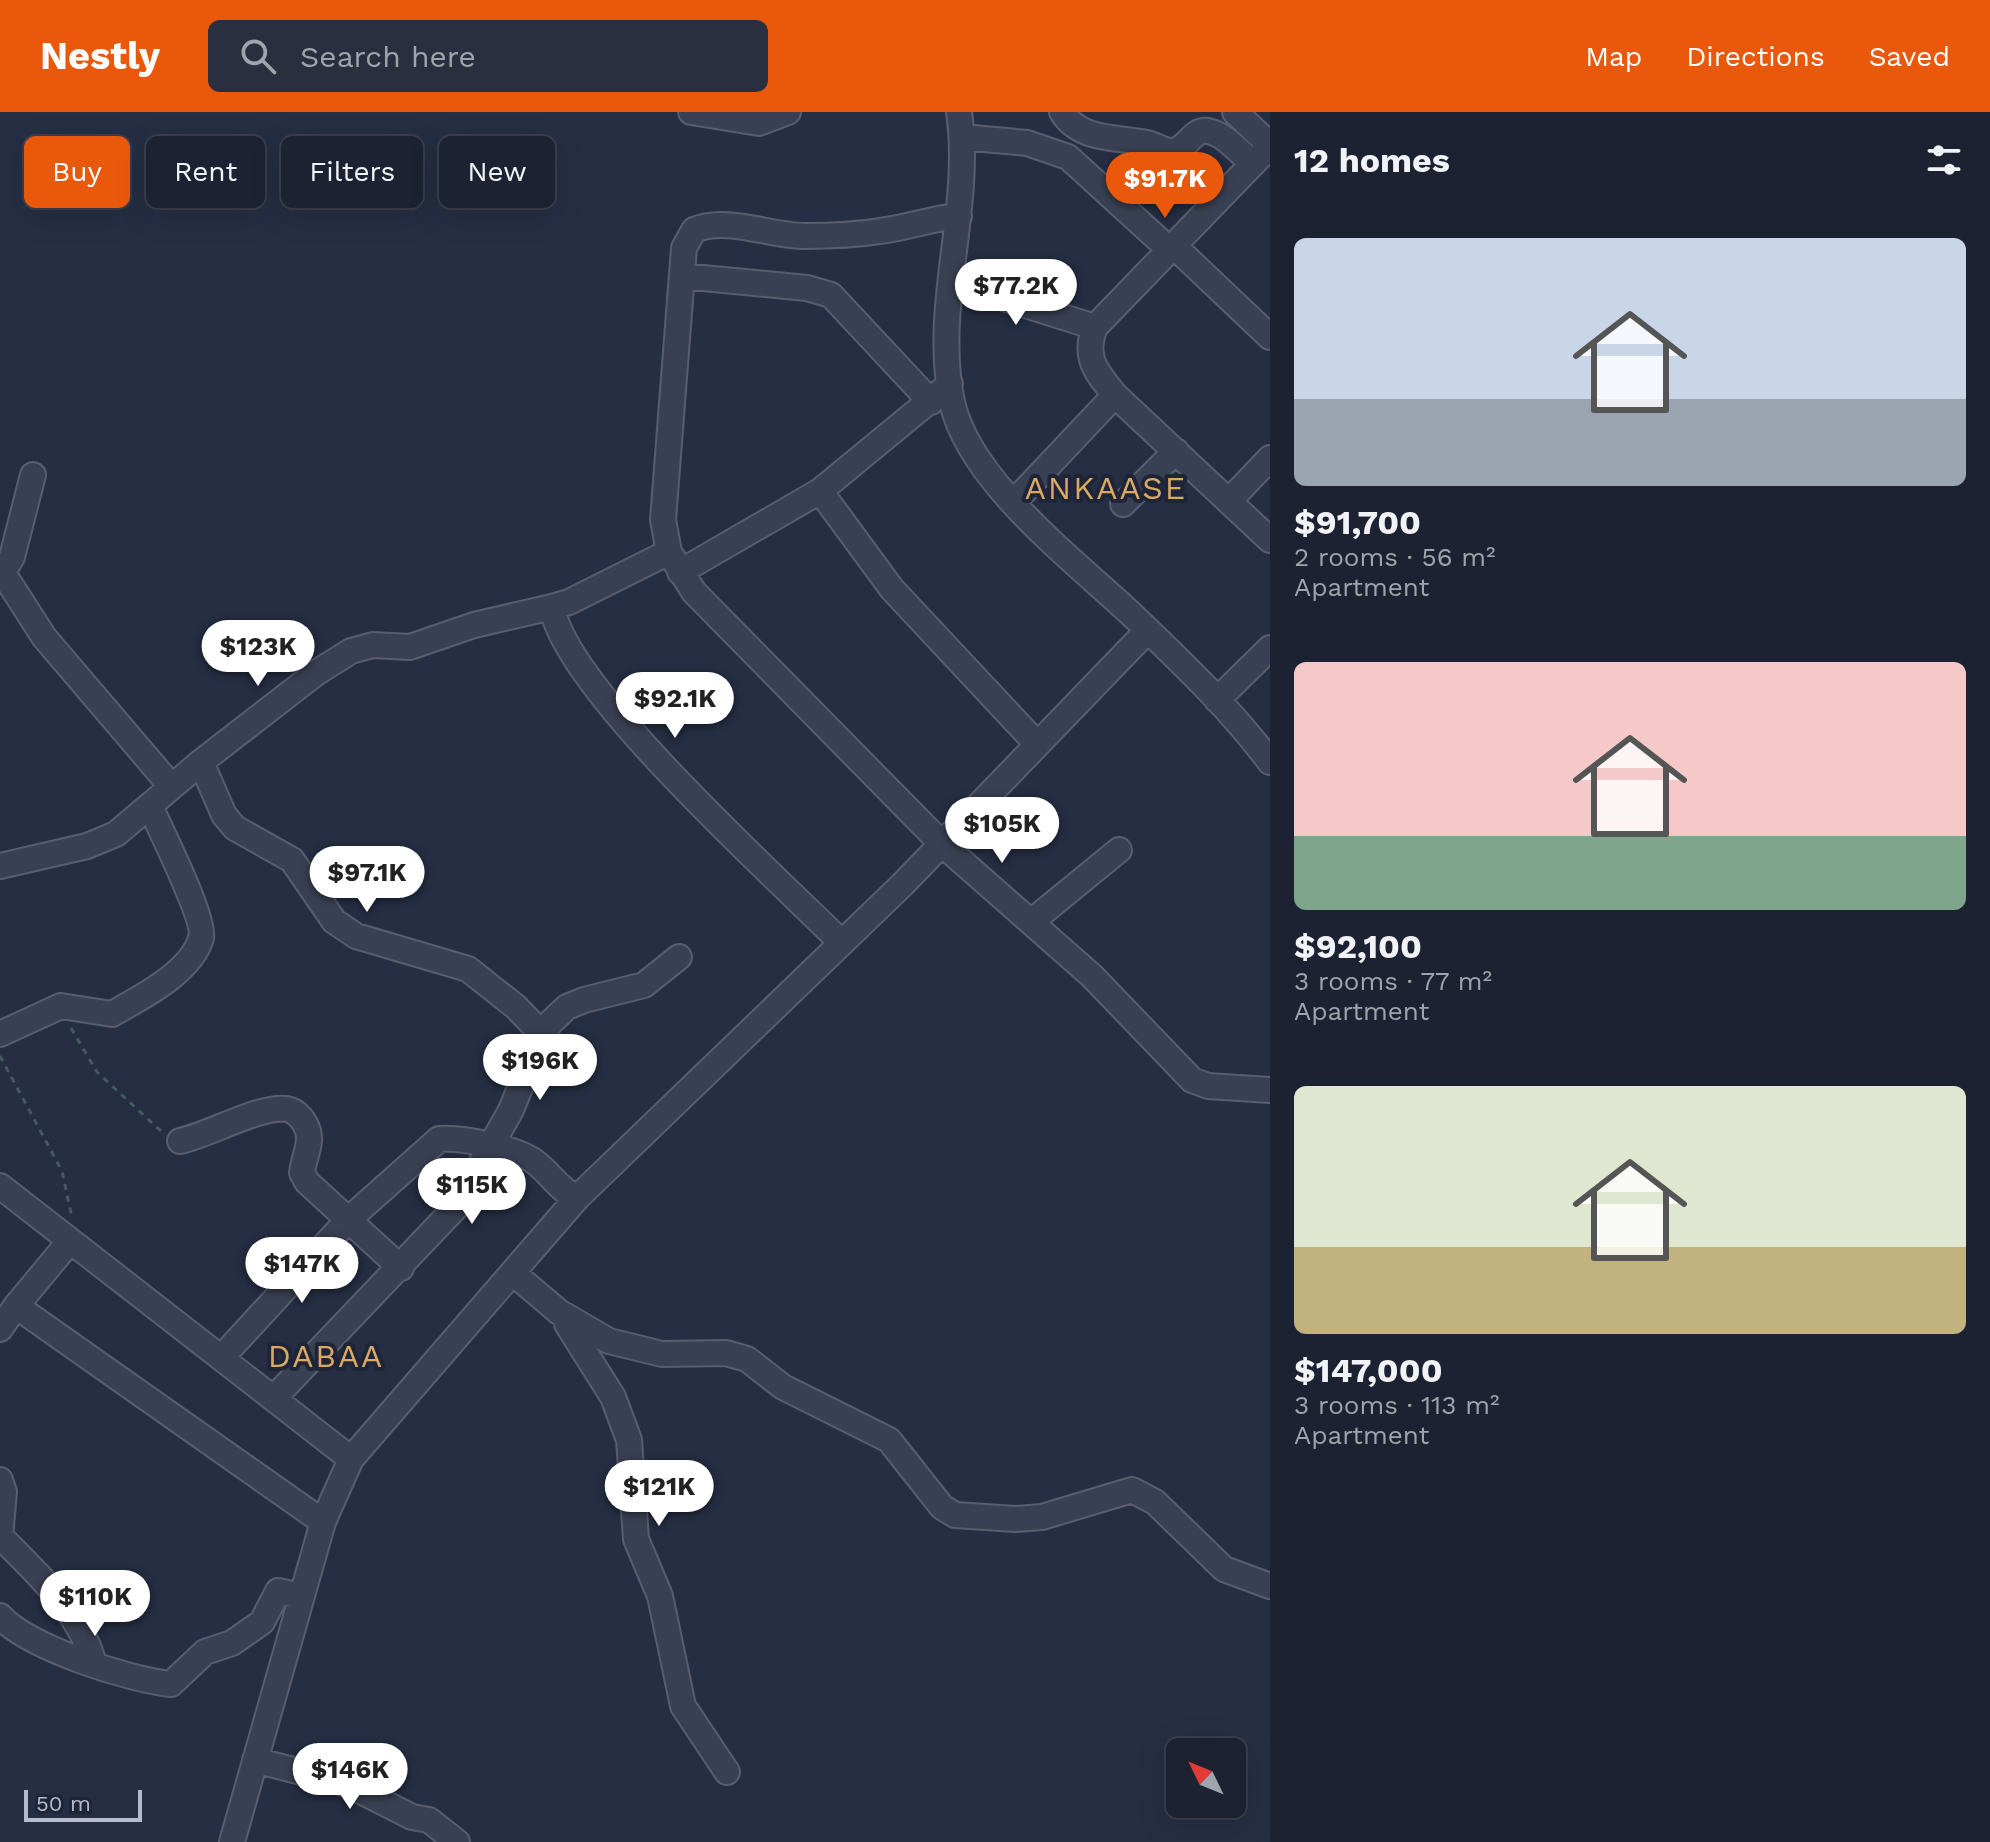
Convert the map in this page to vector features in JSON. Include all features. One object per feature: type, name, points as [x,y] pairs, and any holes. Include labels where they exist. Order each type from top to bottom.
[{"type":"street","points":[[691,112],[759,123],[788,112]]},
{"type":"street","points":[[959,112],[962,137],[959,216],[952,282],[950,384],[959,422],[975,457],[1014,502],[1217,700],[1262,734],[1270,762]]},
{"type":"street","points":[[1062,112],[1069,122],[1085,132],[1149,143],[1169,151],[1181,147],[1197,133],[1210,132],[1221,136],[1253,164]]},
{"type":"street","points":[[1235,112],[1270,145],[1095,327],[1088,345],[1090,359],[1115,395],[1270,540]]},
{"type":"street","points":[[962,137],[1027,143],[1068,157],[1270,337]]},
{"type":"street","points":[[959,216],[930,218],[881,231],[805,236],[706,225],[694,230],[687,239],[682,276],[663,520],[674,562],[694,592],[942,844],[1092,976],[1192,1080],[1208,1086],[1270,1090]]},
{"type":"street","points":[[682,276],[807,288],[831,295],[931,402]]},
{"type":"street","points":[[952,282],[1095,327]]},
{"type":"street","points":[[0,866],[87,846],[116,834],[201,762],[316,673],[351,651],[373,645],[410,647],[474,625],[569,602],[674,562],[820,491],[950,384]]},
{"type":"street","points":[[1014,502],[1115,395]]},
{"type":"street","points":[[1123,504],[1176,451]]},
{"type":"street","points":[[1230,500],[1270,458]]},
{"type":"street","points":[[33,475],[12,557],[2,575],[44,637],[171,786]]},
{"type":"street","points":[[820,491],[892,589],[1037,744]]},
{"type":"street","points":[[552,607],[554,624],[584,675],[679,781],[842,943]]},
{"type":"street","points":[[232,1842],[323,1522],[351,1459],[577,1198],[942,844],[1148,630]]},
{"type":"street","points":[[1217,700],[1270,649]]},
{"type":"street","points":[[201,762],[224,815],[235,828],[292,860],[334,921],[356,936],[468,969],[516,1007],[542,1034]]},
{"type":"street","points":[[0,1034],[61,1006],[112,1014],[164,980],[197,947],[202,925],[150,806]]},
{"type":"street","points":[[1031,922],[1119,850]]},
{"type":"street","points":[[274,1398],[457,1206],[511,1110],[542,1034],[567,1007],[644,985],[679,957]]},
{"type":"street","points":[[180,1141],[270,1111],[288,1109],[300,1116],[308,1131],[309,1145],[302,1173],[401,1268]]},
{"type":"street","points":[[222,1357],[348,1220],[439,1139],[523,1154],[539,1165],[561,1190],[577,1198]]},
{"type":"street","points":[[0,1186],[351,1459]]},
{"type":"street","points":[[0,1329],[70,1241]]},
{"type":"street","points":[[513,1273],[559,1312],[609,1341],[662,1354],[726,1353],[747,1359],[783,1387],[889,1440],[942,1507],[955,1515],[1015,1519],[1042,1517],[1132,1490],[1155,1502],[1224,1569],[1270,1586]]},
{"type":"street","points":[[16,1306],[323,1522]]},
{"type":"street","points":[[559,1312],[613,1397],[629,1440],[636,1539],[660,1596],[683,1706],[727,1772]]},
{"type":"street","points":[[0,1480],[4,1492],[0,1537],[72,1612],[86,1634],[94,1663]]},
{"type":"street","points":[[0,1616],[21,1635],[42,1646],[171,1684],[205,1652],[232,1643],[262,1622],[278,1591],[302,1596]]},
{"type":"street","points":[[255,1760],[357,1788],[412,1817],[429,1820],[457,1842]]},
{"type":"path","points":[[61,1006],[85,1056],[97,1072],[167,1136],[180,1141]]},
{"type":"path","points":[[0,1056],[62,1171],[71,1205],[70,1241]]},
{"type":"district","name":"ANKAASE","points":[[1106,488]]},
{"type":"district","name":"DABAA","points":[[326,1356]]}]
